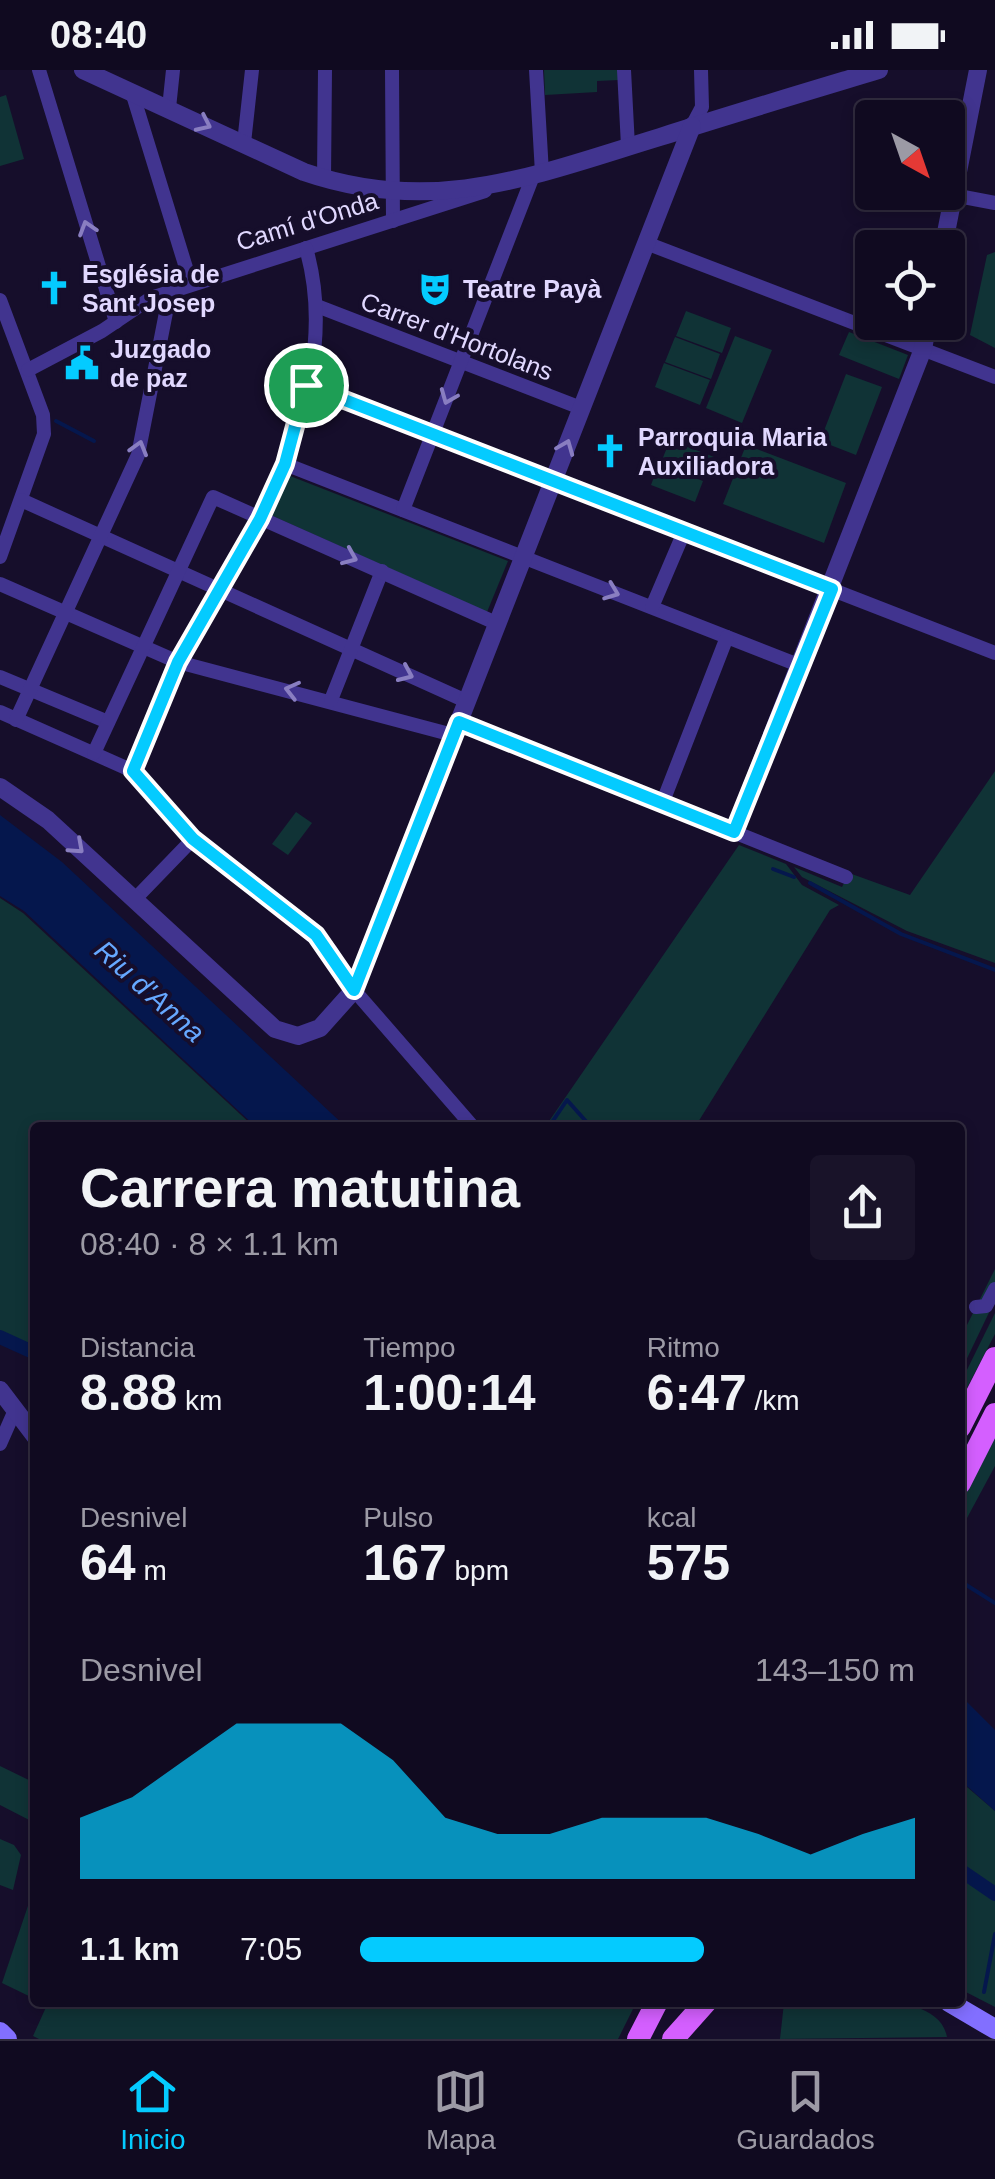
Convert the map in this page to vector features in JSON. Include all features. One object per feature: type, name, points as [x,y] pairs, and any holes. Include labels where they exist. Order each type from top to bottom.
[{"type":"main road","points":[[965,1416],[995,1358]]},
{"type":"main road","points":[[965,1473],[995,1414]]},
{"type":"main road","points":[[965,2001],[995,2020]]},
{"type":"main road","points":[[638,2039],[655,2007]]},
{"type":"main road","points":[[672,2039],[701,2007]]},
{"type":"main road","points":[[958,2007],[995,2029]]},
{"type":"main road","points":[[0,2032],[6,2039]]},
{"type":"street","points":[[39,70],[116,322]]},
{"type":"street","name":"Camí d'Onda","points":[[83,70],[103,75],[132,92],[324,179],[432,193],[500,186]]},
{"type":"street","points":[[169,108],[173,70]]},
{"type":"street","points":[[244,143],[252,70]]},
{"type":"street","points":[[324,179],[325,70]]},
{"type":"street","points":[[392,70],[391,188],[396,204],[393,221]]},
{"type":"street","points":[[403,510],[538,174],[536,70]]},
{"type":"street","points":[[624,70],[628,146]]},
{"type":"street","points":[[0,787],[48,820],[274,1029],[298,1036],[320,1028],[354,990],[520,558],[702,107],[701,70]]},
{"type":"street","name":"Camí d'Onda","points":[[28,370],[116,322],[131,308],[191,284],[878,70]]},
{"type":"street","points":[[965,148],[984,73]]},
{"type":"street","points":[[132,92],[191,284]]},
{"type":"street","points":[[702,107],[725,117]]},
{"type":"street","points":[[965,197],[995,203]]},
{"type":"street","points":[[646,242],[995,377]]},
{"type":"street","points":[[133,771],[178,662],[260,519],[285,464],[306,385],[317,306],[306,248]]},
{"type":"street","points":[[16,720],[138,455],[170,292]]},
{"type":"street","points":[[0,300],[6,327],[28,370],[43,416],[44,434],[0,556]]},
{"type":"street","name":"Carrer d'Hortolans","points":[[317,306],[581,408]]},
{"type":"street","points":[[734,832],[832,589],[925,340]]},
{"type":"street","points":[[306,385],[995,652]]},
{"type":"street","points":[[285,464],[801,666]]},
{"type":"street","points":[[94,753],[213,497],[496,623]]},
{"type":"street","points":[[21,500],[466,701]]},
{"type":"street","points":[[652,607],[684,532]]},
{"type":"street","points":[[330,700],[382,571]]},
{"type":"street","points":[[0,584],[178,662],[456,729],[846,877]]},
{"type":"street","points":[[662,804],[728,636]]},
{"type":"street","points":[[0,676],[108,722]]},
{"type":"street","points":[[0,712],[133,771],[193,839],[316,935],[354,990],[469,1122]]},
{"type":"street","points":[[134,899],[193,839]]},
{"type":"street","points":[[976,1307],[986,1306],[995,1289]]},
{"type":"street","points":[[0,1390],[30,1430]]},
{"type":"street","points":[[0,1444],[15,1410]]},
{"type":"green space","points":[[544,70],[619,70],[619,80],[597,81],[597,92],[545,95]]},
{"type":"green space","points":[[6,95],[24,159],[0,166],[0,97]]},
{"type":"green space","points":[[995,252],[995,348],[970,335],[987,255]]},
{"type":"green space","points":[[686,311],[731,328],[722,353],[676,336]]},
{"type":"green space","points":[[849,332],[855,334],[855,340],[870,340],[908,355],[899,379],[839,355]]},
{"type":"green space","points":[[735,336],[772,350],[742,423],[706,408]]},
{"type":"green space","points":[[675,337],[720,354],[711,379],[665,362]]},
{"type":"green space","points":[[664,363],[710,380],[700,405],[655,387]]},
{"type":"green space","points":[[846,374],[882,387],[856,455],[820,441]]},
{"type":"green space","points":[[670,440],[714,457],[706,477],[662,460]]},
{"type":"green space","points":[[746,445],[846,483],[824,543],[723,504]]},
{"type":"green space","points":[[659,464],[703,481],[695,502],[651,485]]},
{"type":"green space","points":[[285,474],[508,561],[487,612],[266,513]]},
{"type":"green space","points":[[995,771],[995,963],[907,931],[802,877],[794,867],[842,887],[849,873],[910,895]]},
{"type":"green space","points":[[296,812],[312,823],[288,855],[272,844]]},
{"type":"green space","points":[[739,845],[786,864],[802,885],[839,905],[830,910],[698,1122],[548,1122]]},
{"type":"green space","points":[[0,898],[23,913],[249,1122],[30,1122],[30,1350],[0,1336]]},
{"type":"green space","points":[[995,1269],[995,1300],[965,1363],[965,1329]]},
{"type":"green space","points":[[995,1313],[995,1334],[965,1391],[965,1374]]},
{"type":"green space","points":[[995,1430],[995,1466],[965,1522],[965,1492]]},
{"type":"green space","points":[[0,1766],[30,1781],[30,1820],[0,1805]]},
{"type":"green space","points":[[965,1785],[995,1811],[995,2007],[965,1992]]},
{"type":"green space","points":[[0,1839],[14,1845],[21,1855],[13,1890],[0,1885]]},
{"type":"green space","points":[[30,1900],[30,1997],[2,1983]]},
{"type":"green space","points":[[46,2007],[634,2007],[618,2039],[33,2036]]},
{"type":"green space","points":[[784,2007],[912,2007],[939,2021],[947,2037],[780,2039]]},
{"type":"water","name":"Riu d'Anna","points":[[0,815],[62,862],[341,1122],[251,1122],[24,911],[0,896]]},
{"type":"water","points":[[965,1700],[995,1730],[995,1811],[965,1784]]},
{"type":"waterway","points":[[56,421],[94,441]]},
{"type":"waterway","points":[[773,869],[794,877]]},
{"type":"waterway","points":[[810,883],[901,934],[995,970]]},
{"type":"waterway","points":[[552,1122],[567,1100],[587,1122]]},
{"type":"waterway","points":[[0,1337],[30,1351]]},
{"type":"waterway","points":[[965,1584],[995,1603]]},
{"type":"waterway","points":[[965,1873],[995,1894]]},
{"type":"waterway","points":[[984,1992],[995,1934]]},
{"type":"place","name":"Església de Sant Josep","points":[[54,288]]},
{"type":"place","name":"Teatre Payà","points":[[435,289]]},
{"type":"place","name":"Juzgado de paz","points":[[82,363]]},
{"type":"place","name":"Parroquia Maria Auxiliadora","points":[[610,451]]},
{"type":"route","points":[[306,385],[832,589],[734,832],[459,722],[354,990],[316,935],[193,839],[133,771],[178,662],[260,519],[285,464],[306,385]]}]
